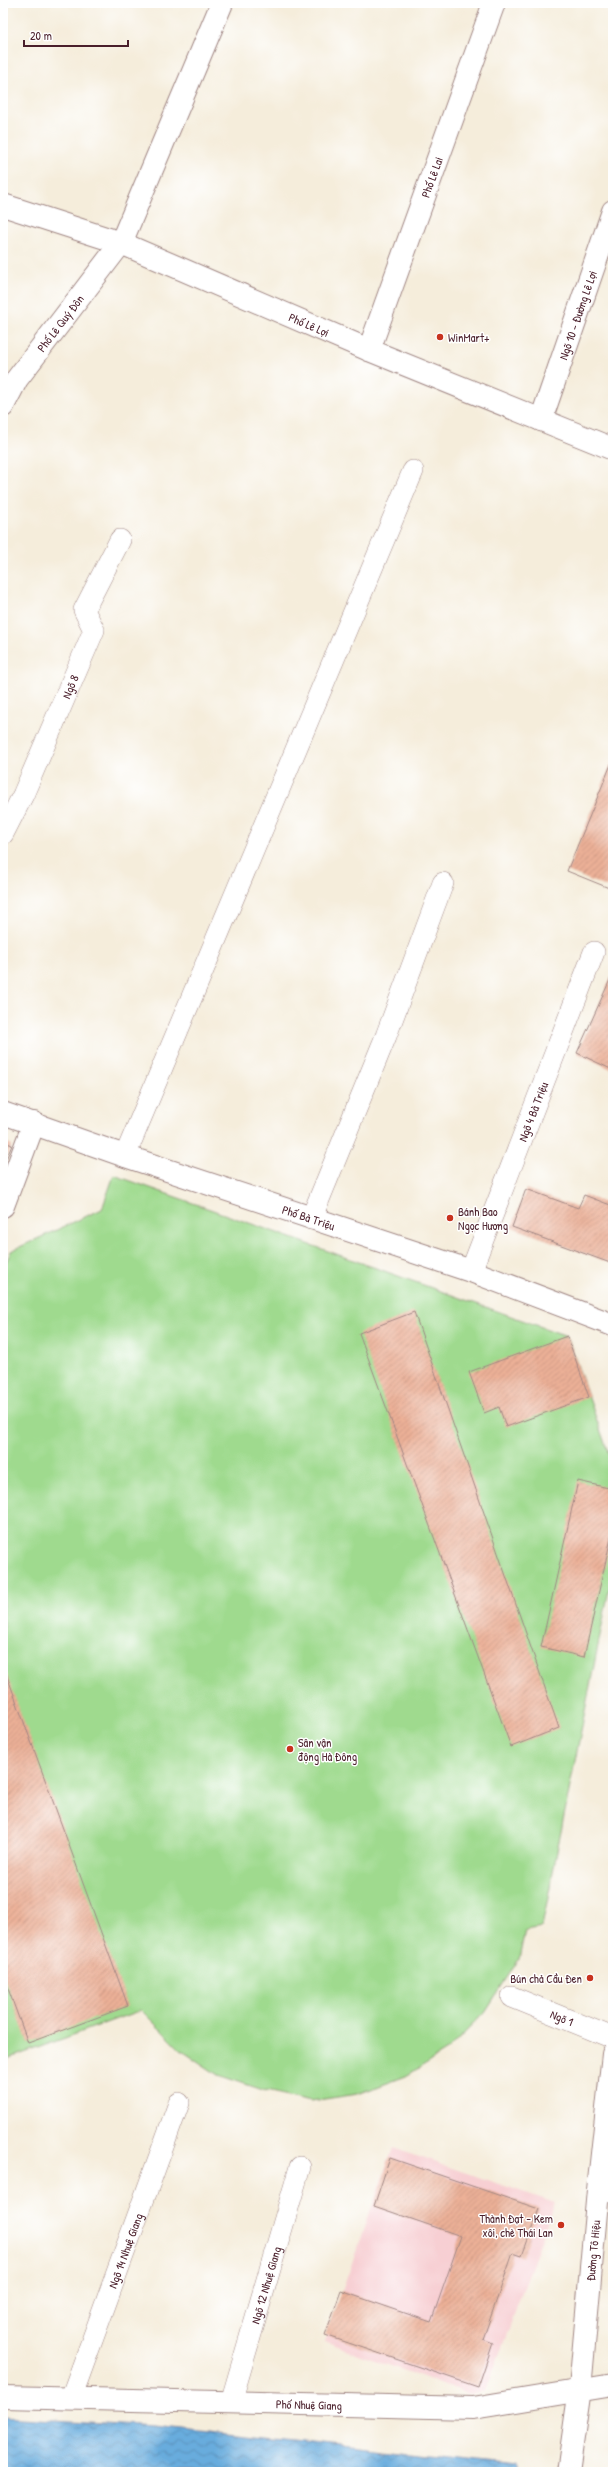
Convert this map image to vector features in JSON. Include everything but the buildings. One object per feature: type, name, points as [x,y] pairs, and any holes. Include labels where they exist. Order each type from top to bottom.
[{"type":"street","name":"Phố Lê Quý Đôn","points":[[3,406],[17,379],[121,243],[222,3]]},
{"type":"street","name":"Phố Lê Lai","points":[[369,350],[494,3]]},
{"type":"street","name":"Phố Lê Lợi","points":[[3,205],[121,243],[369,350],[613,449]]},
{"type":"street","name":"Ngõ 10 - Đường Lê Lợi","points":[[542,420],[613,211]]},
{"type":"street","name":"Phố Bà Triệu","points":[[3,1112],[125,1156],[310,1219],[471,1271],[613,1325]]},
{"type":"street","points":[[3,1206],[34,1123]]},
{"type":"street","name":"Đường Tô Hiệu","points":[[568,2472],[605,2190],[613,2054]]},
{"type":"street","name":"Phố Nhuệ Giang","points":[[3,2397],[473,2408],[580,2389],[613,2386]]},
{"type":"lane","points":[[125,1156],[413,471]]},
{"type":"lane","name":"Ngõ 8","points":[[3,834],[23,795],[94,630],[84,610],[120,540]]},
{"type":"lane","points":[[310,1219],[386,1036],[443,883]]},
{"type":"lane","name":"Ngõ 4 Bà Triệu","points":[[471,1271],[594,952]]},
{"type":"lane","name":"Ngõ 1","points":[[512,1997],[613,2038]]},
{"type":"lane","name":"Ngõ 14 Nhuệ Giang","points":[[72,2398],[179,2103]]},
{"type":"lane","name":"Ngõ 12 Nhuệ Giang","points":[[231,2402],[300,2167]]},
{"type":"shaded area","points":[[393,2148],[555,2203],[486,2391],[470,2394],[324,2342]]},
{"type":"green space","name":"Sân vận động Hà Đông","points":[[114,1175],[567,1336],[613,1466],[613,1570],[542,1927],[525,1930],[519,1959],[485,2012],[448,2050],[406,2076],[358,2094],[311,2101],[266,2091],[218,2075],[181,2050],[141,2010],[5,2060],[3,2054],[3,1270],[11,1251],[102,1209]]},
{"type":"water","points":[[3,2417],[154,2426],[515,2465],[515,2472],[3,2472]]},
{"type":"place","name":"WinMart+","points":[[440,337]]},
{"type":"place","name":"Bánh Bao Ngọc Hương","points":[[450,1218]]},
{"type":"place","name":"Sân vận động Hà Đông","points":[[290,1749]]},
{"type":"place","name":"Bún chả Cầu Đen","points":[[590,1978]]},
{"type":"place","name":"Thành Đạt - Kem xôi, chè Thái Lan","points":[[561,2225]]}]
